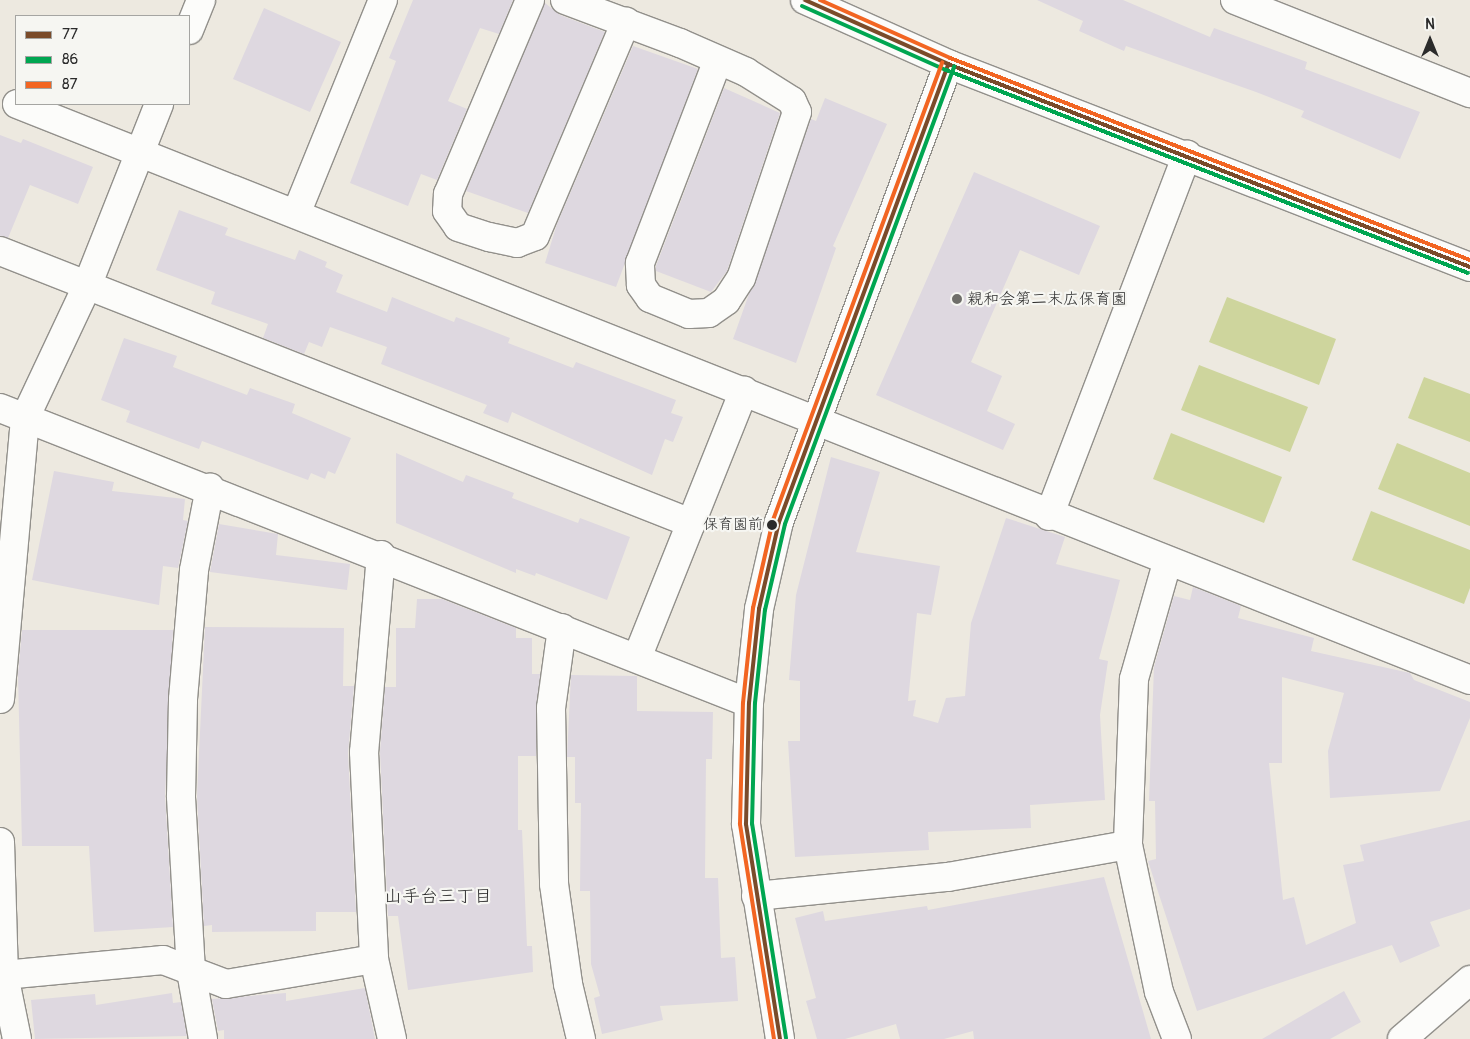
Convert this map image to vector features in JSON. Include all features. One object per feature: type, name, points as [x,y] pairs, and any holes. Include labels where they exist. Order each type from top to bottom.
[{"type":"street","points":[[190,28],[201,0]]},
{"type":"street","points":[[296,214],[383,0]]},
{"type":"street","points":[[530,0],[448,194],[446,211],[458,227],[490,237],[518,243],[535,236],[626,22]]},
{"type":"street","points":[[565,0],[626,22],[718,60],[792,101],[797,112],[741,278],[726,301],[709,313],[689,314],[650,298],[641,285],[640,264],[718,60]]},
{"type":"street","points":[[805,0],[948,64],[1187,154],[1470,267]]},
{"type":"street","points":[[1235,0],[1470,93]]},
{"type":"street","points":[[778,1038],[746,824],[749,703],[759,609],[779,522],[948,64]]},
{"type":"street","points":[[0,97],[15,103]]},
{"type":"street","points":[[20,105],[744,391],[817,418],[1049,516],[1470,680]]},
{"type":"street","points":[[0,699],[25,418],[86,286],[158,105]]},
{"type":"street","points":[[1049,516],[1187,154]]},
{"type":"street","points":[[0,251],[691,523]]},
{"type":"street","points":[[637,658],[744,391]]},
{"type":"street","points":[[0,408],[381,555],[749,703]]},
{"type":"street","points":[[203,1039],[190,971],[181,796],[183,699],[194,570],[210,488]]},
{"type":"street","points":[[381,555],[364,752],[374,959],[392,1039]]},
{"type":"street","points":[[1167,563],[1134,679],[1128,845],[1159,992],[1177,1039]]},
{"type":"street","points":[[562,628],[551,708],[554,884],[568,984],[581,1039]]},
{"type":"street","points":[[0,842],[4,975],[17,1039]]},
{"type":"street","points":[[756,896],[948,877],[1128,845]]},
{"type":"street","points":[[4,975],[163,960],[226,984],[374,959]]},
{"type":"street","points":[[1402,1039],[1470,980]]},
{"type":"green space","points":[[1227,297],[1336,339],[1319,385],[1209,342]]},
{"type":"green space","points":[[1199,365],[1308,407],[1290,452],[1181,410]]},
{"type":"green space","points":[[1424,377],[1470,394],[1470,442],[1408,418]]},
{"type":"green space","points":[[1171,433],[1282,477],[1264,523],[1153,479]]},
{"type":"green space","points":[[1397,443],[1470,473],[1470,526],[1378,489]]},
{"type":"green space","points":[[1371,511],[1470,550],[1470,588],[1464,604],[1352,560]]},
{"type":"building","points":[[413,0],[513,0],[499,34],[480,28],[448,101],[467,109],[437,180],[421,174],[408,206],[350,183],[396,61],[389,58]]},
{"type":"building","points":[[1037,0],[1123,0],[1210,37],[1214,28],[1307,62],[1305,69],[1420,112],[1400,159],[1301,117],[1304,111],[1256,92],[1126,46],[1124,51],[1079,31],[1083,21]]},
{"type":"building","points":[[545,3],[560,15],[605,32],[528,213],[466,191]]},
{"type":"building","points":[[264,8],[341,42],[310,112],[233,79]]},
{"type":"building","points":[[633,46],[698,69],[616,287],[545,263],[557,224]]},
{"type":"building","points":[[724,88],[780,113],[727,271],[711,292],[656,271],[656,266]]},
{"type":"building","points":[[825,98],[887,124],[833,246],[836,248],[796,363],[733,339],[811,119],[816,121]]},
{"type":"building","points":[[0,135],[21,143],[23,139],[93,167],[78,204],[30,185],[8,238],[0,236]]},
{"type":"building","points":[[974,172],[1100,226],[1079,275],[1020,250],[971,362],[1002,376],[987,411],[1015,424],[1003,450],[876,395]]},
{"type":"building","points":[[179,210],[228,228],[225,235],[295,260],[299,250],[327,262],[325,267],[343,275],[336,292],[387,312],[392,297],[454,322],[456,317],[510,338],[508,343],[573,368],[576,362],[676,400],[671,413],[683,417],[673,442],[665,439],[652,475],[512,412],[508,423],[483,413],[487,405],[381,364],[387,347],[330,327],[322,347],[309,342],[304,354],[263,338],[268,324],[211,304],[215,292],[156,270]]},
{"type":"building","points":[[124,338],[177,356],[173,367],[247,395],[250,388],[295,404],[292,413],[351,438],[335,474],[328,471],[325,479],[311,473],[308,480],[202,441],[199,449],[126,422],[130,411],[101,400]]},
{"type":"building","points":[[396,453],[463,482],[466,475],[514,493],[512,498],[578,523],[580,518],[630,537],[607,600],[536,573],[535,576],[516,569],[516,573],[396,523]]},
{"type":"building","points":[[831,457],[880,472],[856,552],[940,566],[931,615],[917,613],[908,701],[916,700],[913,716],[938,723],[946,698],[965,696],[971,623],[1006,518],[1065,537],[1056,564],[1120,580],[1099,659],[1108,661],[1100,715],[1105,800],[1030,805],[1031,828],[928,832],[929,850],[795,857],[788,741],[800,741],[800,681],[789,680],[796,595]]},
{"type":"building","points":[[54,471],[114,482],[112,491],[185,499],[183,520],[188,521],[178,568],[163,566],[159,605],[32,580]]},
{"type":"building","points":[[219,524],[278,534],[276,555],[350,564],[347,590],[210,572]]},
{"type":"building","points":[[1193,587],[1241,606],[1238,618],[1314,638],[1311,651],[1410,673],[1414,680],[1470,702],[1470,718],[1440,791],[1330,798],[1328,751],[1344,693],[1282,677],[1282,763],[1269,763],[1283,900],[1294,897],[1306,945],[1356,923],[1343,865],[1364,861],[1360,845],[1470,820],[1470,909],[1430,922],[1440,946],[1400,963],[1392,945],[1197,1011],[1148,861],[1156,859],[1155,801],[1149,801],[1154,667],[1174,596],[1190,600]]},
{"type":"building","points":[[417,599],[442,599],[516,628],[516,638],[532,638],[532,674],[540,674],[536,756],[518,756],[518,830],[522,830],[527,946],[532,946],[533,972],[408,990],[398,916],[388,916],[380,752],[385,687],[396,687],[396,628],[415,628]]},
{"type":"building","points":[[205,627],[344,628],[343,686],[354,686],[348,753],[356,912],[316,912],[316,931],[212,932],[212,925],[204,926],[197,796]]},
{"type":"building","points":[[22,630],[173,630],[165,796],[173,927],[94,932],[89,846],[22,846],[18,674]]},
{"type":"building","points":[[571,675],[637,676],[637,711],[713,712],[712,759],[706,759],[705,878],[718,878],[721,958],[735,957],[738,1001],[660,1006],[663,1020],[602,1034],[594,998],[600,996],[591,964],[590,891],[580,891],[581,803],[575,803],[575,757],[567,757]]},
{"type":"building","points":[[1104,877],[1151,1039],[974,1039],[973,1031],[944,1039],[900,1039],[896,1024],[845,1039],[817,1039],[806,1001],[816,998],[795,918],[823,911],[825,921],[927,906],[928,910]]},
{"type":"building","points":[[365,988],[375,1039],[224,1039],[224,1030],[218,1031],[212,999],[286,993],[286,1001]]},
{"type":"building","points":[[1344,991],[1361,1022],[1330,1039],[1262,1039]]},
{"type":"building","points":[[172,993],[173,1003],[181,1002],[187,1036],[35,1039],[31,1000],[95,994],[96,1005]]},
{"type":"transit line","name":"77","points":[[805,0],[948,64],[1470,267]]},
{"type":"transit line","name":"87","points":[[820,0],[950,58],[1470,260]]},
{"type":"transit line","name":"86","points":[[802,6],[946,70],[1468,273]]},
{"type":"transit line","name":"87","points":[[774,1039],[740,824],[743,703],[753,608],[773,520],[942,62]]},
{"type":"transit line","name":"77","points":[[780,1039],[746,824],[749,703],[759,609],[779,522],[948,64]]},
{"type":"transit line","name":"86","points":[[786,1038],[752,824],[755,703],[765,610],[785,524],[954,66]]},
{"type":"place","name":"親和会第二末広保育園","points":[[957,299]]},
{"type":"place","name":"保育園前","points":[[772,525]]},
{"type":"district","name":"山手台三丁目","points":[[438,897]]}]
